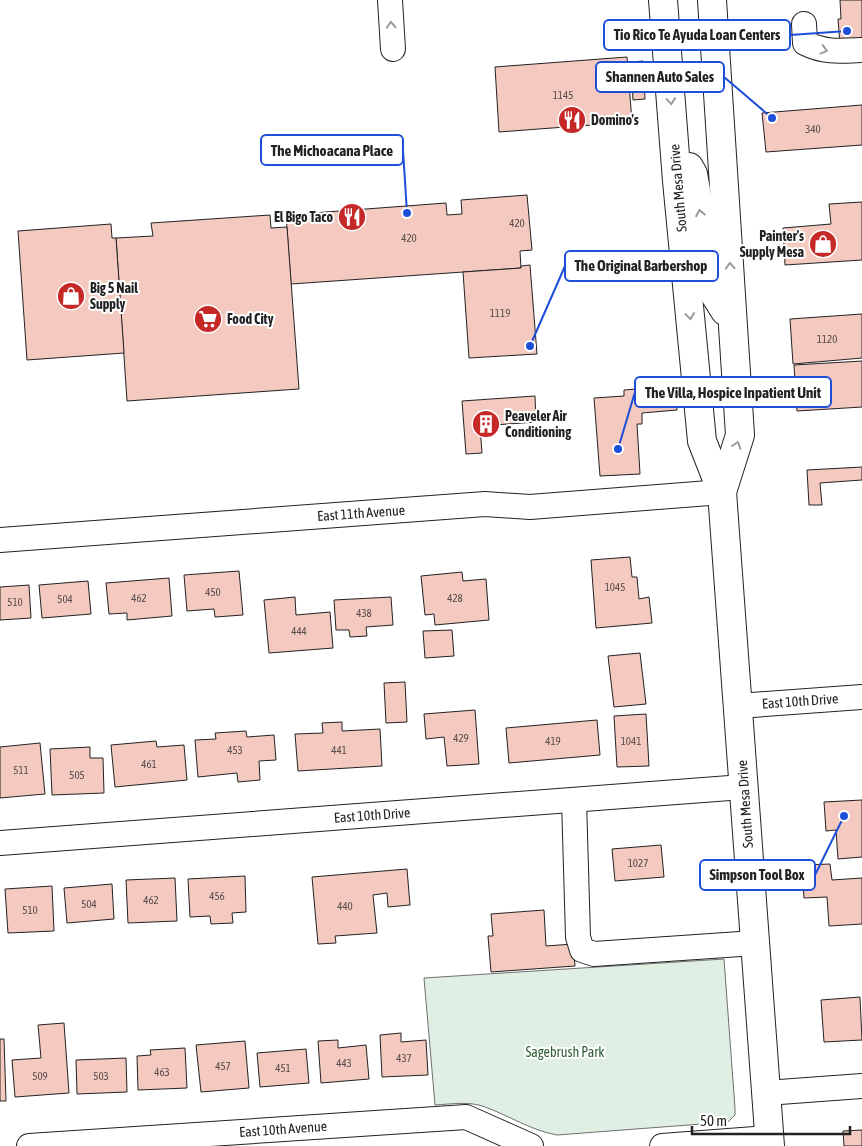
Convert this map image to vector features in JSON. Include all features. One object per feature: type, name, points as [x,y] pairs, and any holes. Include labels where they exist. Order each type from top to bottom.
[{"type":"main road","name":"South Mesa Drive","points":[[663,0],[702,440],[722,492],[769,1142]]},
{"type":"main road","name":"South Mesa Drive","points":[[712,0],[740,435],[722,492]]},
{"type":"main road","points":[[674,137],[693,174],[715,295],[734,325]]},
{"type":"street","points":[[390,0],[393,50]]},
{"type":"street","points":[[804,24],[805,43],[810,46],[832,52],[862,50]]},
{"type":"street","name":"East 11th Avenue","points":[[0,540],[485,504],[530,507],[722,492]]},
{"type":"street","name":"East 10th Drive","points":[[738,706],[862,697]]},
{"type":"street","name":"East 10th Drive","points":[[0,843],[744,787]]},
{"type":"street","points":[[574,800],[577,929],[579,946],[582,950],[594,954],[755,943]]},
{"type":"street","points":[[766,1093],[862,1086]]},
{"type":"street","name":"East 10th Avenue","points":[[29,1146],[466,1117],[531,1146]]},
{"type":"street","points":[[662,1146],[769,1142]]},
{"type":"green space","name":"Sagebrush Park","points":[[724,959],[735,1108],[735,1115],[728,1122],[557,1135],[538,1130],[479,1105],[461,1103],[435,1105],[424,978]]},
{"type":"building","points":[[840,0],[862,0],[862,44],[840,45],[838,19],[841,19]]},
{"type":"building","points":[[627,57],[632,122],[499,132],[495,67]]},
{"type":"building","points":[[643,61],[645,99],[633,100],[631,62]]},
{"type":"building","points":[[862,105],[862,145],[766,152],[762,113]]},
{"type":"building","points":[[527,195],[532,250],[520,251],[521,268],[291,284],[286,215],[446,203],[447,215],[462,214],[461,200]]},
{"type":"building","name":"Painter's Supply Mesa","points":[[862,202],[862,260],[785,265],[783,228],[831,224],[829,204]]},
{"type":"building","name":"Food City","points":[[270,215],[271,228],[287,227],[299,389],[127,401],[116,238],[153,236],[151,223]]},
{"type":"building","name":"Big 5 Nail Supply","points":[[111,224],[112,238],[116,238],[124,353],[27,360],[18,231]]},
{"type":"building","points":[[530,265],[537,354],[469,358],[463,272],[521,268],[521,266]]},
{"type":"building","points":[[862,314],[862,358],[793,364],[790,319]]},
{"type":"building","points":[[862,361],[862,407],[797,411],[794,365]]},
{"type":"building","points":[[675,386],[677,410],[642,413],[642,424],[637,424],[640,474],[600,476],[594,398],[624,396],[624,390]]},
{"type":"building","name":"Peaveler Air Conditioning","points":[[535,396],[536,422],[480,426],[482,453],[466,454],[462,401]]},
{"type":"building","points":[[862,467],[862,480],[820,483],[822,505],[809,505],[807,470]]},
{"type":"building","points":[[630,557],[632,577],[637,577],[639,599],[649,597],[652,623],[596,628],[591,560]]},
{"type":"building","points":[[239,571],[243,615],[215,617],[214,609],[187,611],[184,575]]},
{"type":"building","points":[[462,572],[463,581],[486,579],[489,620],[435,625],[434,614],[425,615],[421,576]]},
{"type":"building","points":[[169,578],[172,616],[127,620],[127,613],[109,614],[106,583]]},
{"type":"building","points":[[88,581],[91,614],[42,618],[39,585]]},
{"type":"building","points":[[29,585],[31,618],[0,620],[0,587]]},
{"type":"building","points":[[295,597],[296,615],[330,612],[333,648],[269,653],[264,600]]},
{"type":"building","points":[[391,597],[393,625],[366,627],[367,636],[350,637],[349,630],[336,630],[334,600]]},
{"type":"building","points":[[452,630],[454,656],[425,658],[423,631]]},
{"type":"building","points":[[640,653],[646,704],[614,707],[608,656]]},
{"type":"building","points":[[405,682],[407,722],[386,723],[384,683]]},
{"type":"building","points":[[475,710],[479,764],[447,766],[444,737],[426,739],[424,714]]},
{"type":"building","points":[[646,714],[649,766],[617,767],[614,716]]},
{"type":"building","points":[[597,720],[600,755],[509,763],[506,728]]},
{"type":"building","points":[[342,722],[342,731],[380,729],[382,766],[298,771],[295,734],[323,733],[322,723]]},
{"type":"building","points":[[246,731],[247,737],[274,735],[276,760],[259,761],[260,780],[238,782],[237,773],[198,777],[195,740],[216,739],[215,733]]},
{"type":"building","points":[[156,741],[157,747],[184,745],[187,780],[115,787],[111,745]]},
{"type":"building","points":[[40,743],[45,794],[0,798],[0,747]]},
{"type":"building","points":[[90,747],[90,758],[103,758],[104,793],[52,795],[50,749]]},
{"type":"building","points":[[862,800],[862,857],[838,859],[836,830],[826,831],[824,802]]},
{"type":"building","points":[[661,845],[664,877],[615,881],[612,849]]},
{"type":"building","points":[[830,864],[832,880],[862,878],[862,924],[829,926],[827,897],[804,898],[802,865]]},
{"type":"building","points":[[407,869],[410,905],[388,907],[387,893],[373,895],[377,933],[335,936],[336,943],[318,944],[312,877]]},
{"type":"building","points":[[245,876],[246,912],[232,913],[233,923],[211,924],[210,916],[190,917],[188,879]]},
{"type":"building","points":[[175,878],[177,921],[128,923],[126,880]]},
{"type":"building","points":[[112,884],[114,919],[67,923],[64,888]]},
{"type":"building","points":[[52,886],[54,931],[8,933],[5,889]]},
{"type":"building","points":[[544,910],[546,946],[573,944],[575,966],[491,972],[488,936],[493,936],[491,914]]},
{"type":"building","points":[[860,997],[862,1040],[824,1042],[821,1000]]},
{"type":"building","points":[[64,1023],[69,1093],[15,1097],[12,1060],[41,1058],[38,1025]]},
{"type":"building","points":[[401,1033],[401,1042],[426,1040],[428,1075],[382,1077],[380,1035]]},
{"type":"building","points":[[0,1039],[4,1039],[6,1101],[0,1101]]},
{"type":"building","points":[[338,1040],[338,1048],[366,1045],[369,1079],[321,1083],[318,1041]]},
{"type":"building","points":[[245,1041],[249,1088],[201,1092],[196,1045]]},
{"type":"building","points":[[185,1048],[187,1088],[138,1090],[137,1056],[151,1055],[150,1050]]},
{"type":"building","points":[[306,1049],[309,1083],[260,1087],[257,1053]]},
{"type":"building","points":[[126,1058],[127,1092],[77,1094],[76,1060]]},
{"type":"building","points":[[862,1130],[862,1146],[844,1146],[843,1131]]},
{"type":"place","name":"Tio Rico Te Ayuda Loan Centers","points":[[847,31]]},
{"type":"place","name":"Shannen Auto Sales","points":[[772,118]]},
{"type":"place","name":"Domino's","points":[[572,120]]},
{"type":"place","name":"The Michoacana Place","points":[[407,213]]},
{"type":"place","name":"El Bigo Taco","points":[[352,217]]},
{"type":"place","name":"Painter's Supply Mesa","points":[[823,244]]},
{"type":"place","name":"Big 5 Nail Supply","points":[[71,296]]},
{"type":"place","name":"Food City","points":[[208,319]]},
{"type":"place","name":"The Original Barbershop","points":[[530,346]]},
{"type":"place","name":"Peaveler Air Conditioning","points":[[486,424]]},
{"type":"place","name":"The Villa, Hospice Inpatient Unit","points":[[618,449]]},
{"type":"place","name":"Simpson Tool Box","points":[[844,816]]}]
